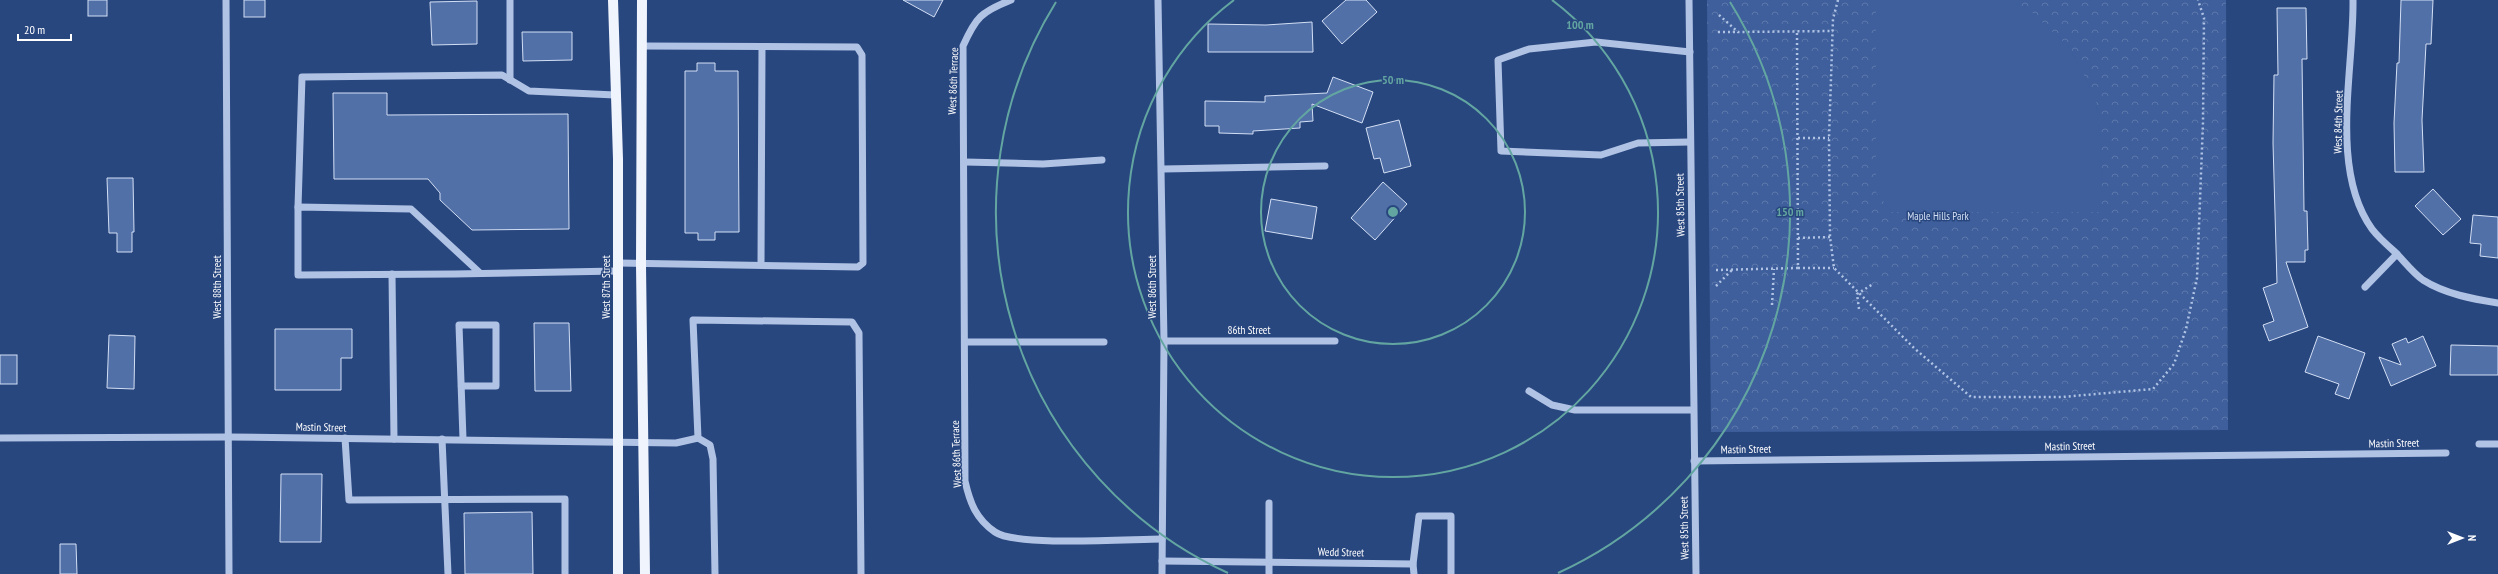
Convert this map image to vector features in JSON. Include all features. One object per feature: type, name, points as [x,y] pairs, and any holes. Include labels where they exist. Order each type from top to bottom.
[{"type":"main road","name":"West 87th Street","points":[[613,0],[614,95],[618,159],[618,574]]},
{"type":"main road","points":[[642,0],[641,262],[642,441],[645,574]]},
{"type":"street","name":"West 88th Street","points":[[226,0],[230,437],[229,574]]},
{"type":"street","points":[[510,0],[510,80]]},
{"type":"street","name":"West 86th Terrace","points":[[1011,0],[987,10],[972,25],[963,46],[965,162],[963,210],[965,481],[969,501],[979,518],[996,533],[1021,540],[1162,539]]},
{"type":"street","name":"West 86th Street","points":[[1158,0],[1164,341],[1162,574]]},
{"type":"street","name":"West 85th Street","points":[[1689,0],[1696,574]]},
{"type":"street","name":"West 84th Street","points":[[2354,0],[2347,137],[2349,168],[2354,191],[2372,229],[2423,280],[2446,291],[2472,299],[2498,303]]},
{"type":"street","points":[[1690,52],[1596,42],[1529,50],[1498,60],[1501,151],[1601,155],[1638,143],[1690,142]]},
{"type":"street","points":[[614,95],[529,92],[502,75],[302,78],[298,207],[298,275],[480,273],[618,267],[641,262],[858,267],[863,263],[862,54],[858,47],[642,46]]},
{"type":"street","points":[[761,265],[762,47]]},
{"type":"street","points":[[965,162],[1043,164],[1102,160]]},
{"type":"street","points":[[1162,169],[1325,166]]},
{"type":"street","points":[[298,207],[411,209],[480,273]]},
{"type":"street","points":[[2365,287],[2397,254]]},
{"type":"street","points":[[392,274],[394,439]]},
{"type":"street","points":[[715,574],[713,459],[710,445],[698,438],[693,320],[852,322],[859,333],[861,574]]},
{"type":"street","points":[[461,386],[496,386],[496,325],[459,325],[461,386],[463,439]]},
{"type":"street","name":"86th Street","points":[[1164,341],[1335,341]]},
{"type":"street","points":[[965,342],[1104,342]]},
{"type":"street","points":[[1529,391],[1552,405],[1575,410],[1694,410]]},
{"type":"street","name":"Mastin Street","points":[[0,438],[230,437],[642,441],[676,443],[698,438]]},
{"type":"street","points":[[345,438],[349,500],[565,499],[565,574]]},
{"type":"street","points":[[442,439],[448,574]]},
{"type":"street","points":[[2479,444],[2498,444]]},
{"type":"street","name":"Mastin Street","points":[[1694,461],[2446,453]]},
{"type":"street","points":[[1269,503],[1269,574]]},
{"type":"street","points":[[1414,574],[1413,564],[1419,516],[1450,516],[1451,574]]},
{"type":"street","name":"Wedd Street","points":[[1162,561],[1413,564]]},
{"type":"path","points":[[1838,0],[1833,31],[1829,138],[1830,237],[1834,268],[1857,294],[1914,348],[1971,397],[2062,397],[2153,389],[2174,364],[2186,329],[2197,278],[2203,122],[2204,18],[2198,0]]},
{"type":"path","points":[[1719,15],[1738,32]]},
{"type":"path","points":[[1718,32],[1833,31]]},
{"type":"path","points":[[1797,32],[1798,268]]},
{"type":"path","points":[[1798,138],[1829,138]]},
{"type":"path","points":[[1798,238],[1830,237]]},
{"type":"path","points":[[1772,305],[1774,268]]},
{"type":"path","points":[[1716,270],[1834,268]]},
{"type":"path","points":[[1716,286],[1732,269]]},
{"type":"path","points":[[1857,294],[1873,284]]},
{"type":"path","points":[[1857,294],[1859,309]]},
{"type":"green space","name":"Maple Hills Park","points":[[1707,0],[2226,0],[2228,430],[1711,432]]},
{"type":"green space","points":[[1876,0],[2007,0],[2027,8],[2071,49],[2096,100],[2102,162],[2101,212],[1892,212],[1876,192]]},
{"type":"building","points":[[88,0],[107,0],[107,16],[88,16]]},
{"type":"building","points":[[244,0],[265,0],[265,17],[244,17]]},
{"type":"building","points":[[903,0],[943,0],[934,17]]},
{"type":"building","points":[[1346,0],[1366,0],[1377,12],[1342,44],[1322,21]]},
{"type":"building","points":[[2401,0],[2433,0],[2431,44],[2426,44],[2422,120],[2424,172],[2395,172],[2394,123],[2397,63],[2399,63]]},
{"type":"building","points":[[477,1],[477,44],[432,45],[430,2]]},
{"type":"building","points":[[2277,8],[2306,8],[2307,59],[2302,59],[2304,211],[2307,211],[2308,250],[2305,250],[2305,262],[2286,262],[2308,327],[2269,341],[2263,325],[2274,321],[2263,288],[2277,283],[2273,143],[2274,75],[2278,75]]},
{"type":"building","points":[[1312,22],[1313,52],[1208,52],[1208,24],[1266,25]]},
{"type":"building","points":[[522,32],[572,32],[572,60],[523,61]]},
{"type":"building","points":[[697,63],[715,63],[715,71],[738,71],[739,232],[715,232],[715,240],[698,240],[698,233],[685,233],[685,71],[697,71]]},
{"type":"building","points":[[1333,77],[1373,92],[1362,123],[1312,104],[1313,121],[1300,122],[1300,128],[1253,131],[1253,134],[1219,133],[1219,126],[1205,126],[1205,101],[1265,102],[1265,96],[1327,93]]},
{"type":"building","points":[[333,93],[387,93],[387,115],[568,114],[569,229],[472,230],[440,200],[440,193],[428,179],[334,179]]},
{"type":"building","points":[[1399,120],[1411,166],[1384,173],[1380,158],[1374,159],[1366,128]]},
{"type":"building","points":[[107,178],[133,178],[134,232],[132,232],[132,252],[117,252],[117,233],[109,233]]},
{"type":"building","points":[[1383,182],[1407,204],[1375,240],[1351,218]]},
{"type":"building","points":[[2433,189],[2461,219],[2443,235],[2415,206]]},
{"type":"building","points":[[1271,199],[1317,207],[1312,239],[1265,231]]},
{"type":"building","points":[[2473,215],[2498,217],[2498,258],[2480,256],[2481,244],[2470,243]]},
{"type":"building","points":[[534,323],[569,323],[571,391],[535,391]]},
{"type":"building","points":[[275,329],[352,329],[352,358],[341,358],[341,390],[275,390]]},
{"type":"building","points":[[109,335],[135,336],[134,389],[107,388]]},
{"type":"building","points":[[2318,336],[2365,353],[2349,399],[2335,394],[2339,384],[2305,372]]},
{"type":"building","points":[[2423,336],[2436,366],[2391,386],[2379,357],[2401,365],[2392,344],[2406,338],[2408,343]]},
{"type":"building","points":[[2451,345],[2498,346],[2498,375],[2450,375]]},
{"type":"building","points":[[0,355],[17,355],[17,384],[0,384]]},
{"type":"building","points":[[281,474],[322,474],[321,542],[280,542]]},
{"type":"building","points":[[532,512],[533,574],[465,574],[464,513]]},
{"type":"building","points":[[60,544],[76,544],[77,574],[60,574]]}]
